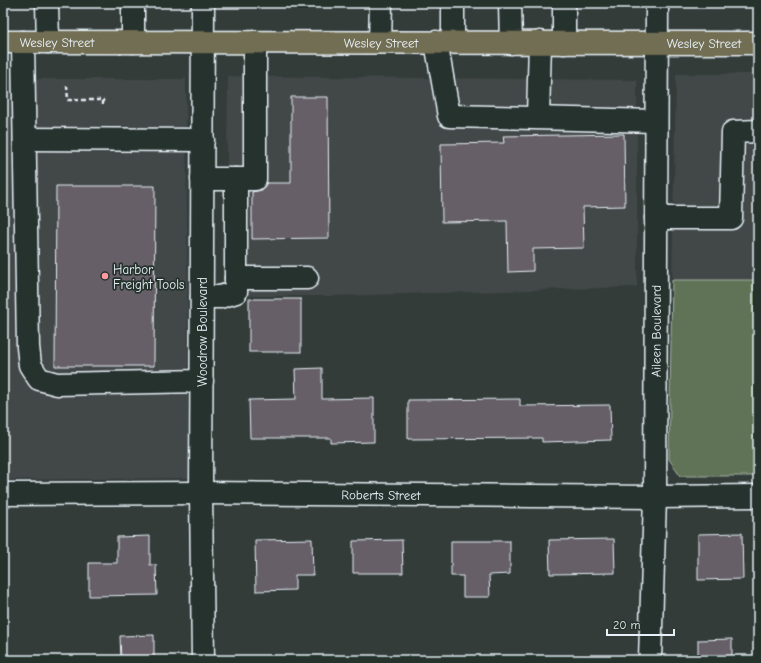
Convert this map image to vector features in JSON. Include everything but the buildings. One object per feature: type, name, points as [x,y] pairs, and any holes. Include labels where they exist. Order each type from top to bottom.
[{"type":"main road","name":"Wesley Street","points":[[13,42],[758,43]]},
{"type":"street","points":[[47,3],[48,42]]},
{"type":"street","points":[[133,3],[133,42]]},
{"type":"street","name":"Woodrow Boulevard","points":[[203,3],[201,493],[203,660]]},
{"type":"street","points":[[380,42],[381,3]]},
{"type":"street","points":[[453,3],[445,42],[449,116],[656,121]]},
{"type":"street","points":[[510,3],[511,42]]},
{"type":"street","points":[[564,3],[564,42]]},
{"type":"street","name":"Aileen Boulevard","points":[[650,660],[655,497],[657,3]]},
{"type":"street","points":[[13,42],[25,139],[28,347],[30,366],[39,379],[57,384],[202,382]]},
{"type":"street","points":[[202,179],[255,179],[255,42]]},
{"type":"street","points":[[538,117],[540,42]]},
{"type":"street","points":[[656,218],[731,218],[733,132],[758,132]]},
{"type":"street","points":[[25,139],[203,140]]},
{"type":"street","points":[[202,297],[220,297],[236,277],[236,179]]},
{"type":"street","points":[[202,265],[236,277],[307,278]]},
{"type":"street","name":"Roberts Street","points":[[3,494],[201,493],[655,497],[758,496]]},
{"type":"path","points":[[67,86],[68,100],[103,100],[103,107]]},
{"type":"shaded area","points":[[676,74],[758,74],[758,280],[672,280]]},
{"type":"shaded area","points":[[228,76],[637,80],[637,287],[336,296],[225,296]]},
{"type":"shaded area","points":[[3,79],[186,79],[189,478],[3,480]]},
{"type":"green space","points":[[672,280],[758,280],[758,476],[680,476],[669,459]]},
{"type":"place","name":"Harbor Freight Tools","points":[[105,276]]}]
